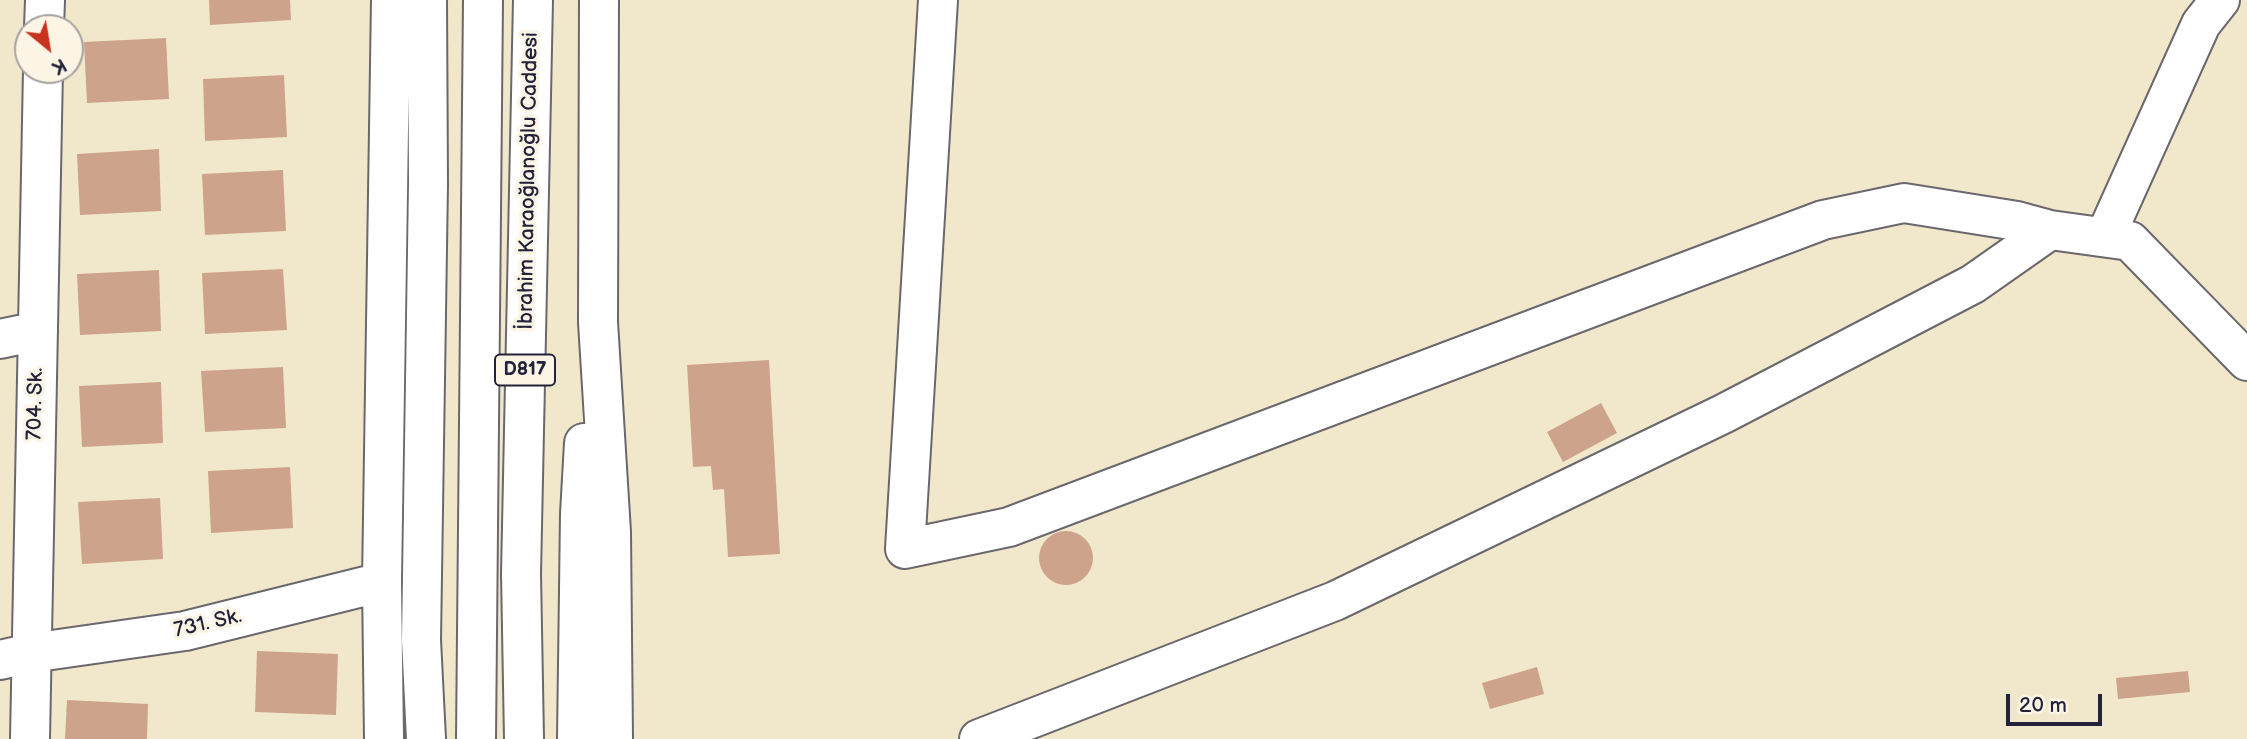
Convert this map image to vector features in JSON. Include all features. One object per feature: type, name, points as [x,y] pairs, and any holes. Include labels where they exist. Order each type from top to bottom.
[{"type":"main road","points":[[384,739],[382,582],[391,0]]},
{"type":"main road","points":[[426,739],[421,640],[428,183],[427,0]]},
{"type":"main road","name":"D817","points":[[476,739],[483,0]]},
{"type":"main road","name":"İbrahim Karaoğlanoğlu Caddesi","points":[[524,739],[521,574],[533,0]]},
{"type":"main road","points":[[599,0],[598,323],[611,533],[613,739]]},
{"type":"main road","points":[[938,0],[905,549],[1009,527],[1823,220],[1905,203],[2017,221],[2050,230],[2130,241],[2247,361]]},
{"type":"main road","points":[[2105,237],[2202,23],[2220,0]]},
{"type":"main road","name":"704. Sk.","points":[[30,739],[15,656],[38,331],[43,84]]},
{"type":"main road","points":[[979,739],[1335,601],[1735,408],[1973,284],[2050,230]]},
{"type":"main road","points":[[578,739],[581,472],[598,323]]},
{"type":"main road","points":[[0,339],[38,331]]},
{"type":"main road","name":"731. Sk.","points":[[15,656],[186,631],[382,582]]},
{"type":"building","points":[[209,0],[290,0],[291,20],[210,25]]},
{"type":"building","points":[[166,38],[169,99],[87,103],[84,42]]},
{"type":"building","points":[[284,75],[287,137],[205,141],[203,79]]},
{"type":"building","points":[[159,149],[161,211],[80,215],[77,154]]},
{"type":"building","points":[[283,170],[286,231],[205,235],[202,174]]},
{"type":"building","points":[[283,269],[287,330],[205,334],[202,273]]},
{"type":"building","points":[[159,270],[161,331],[80,335],[77,274]]},
{"type":"building","points":[[769,360],[780,554],[728,557],[724,489],[713,490],[711,466],[693,467],[687,365]]},
{"type":"building","points":[[283,367],[286,428],[205,432],[201,371]]},
{"type":"building","points":[[161,382],[163,443],[82,447],[79,386]]},
{"type":"building","points":[[1601,403],[1617,433],[1563,462],[1547,432]]},
{"type":"building","points":[[290,467],[293,528],[211,533],[208,471]]},
{"type":"building","points":[[160,498],[163,559],[82,564],[78,502]]},
{"type":"building","points":[[1066,531],[1085,539],[1093,558],[1085,577],[1066,585],[1047,577],[1039,558],[1047,539]]},
{"type":"building","points":[[257,651],[338,654],[336,715],[255,712]]},
{"type":"building","points":[[1537,667],[1544,694],[1490,709],[1482,683]]},
{"type":"building","points":[[2188,671],[2190,692],[2118,699],[2116,678]]},
{"type":"building","points":[[67,700],[148,704],[147,739],[65,739]]}]
